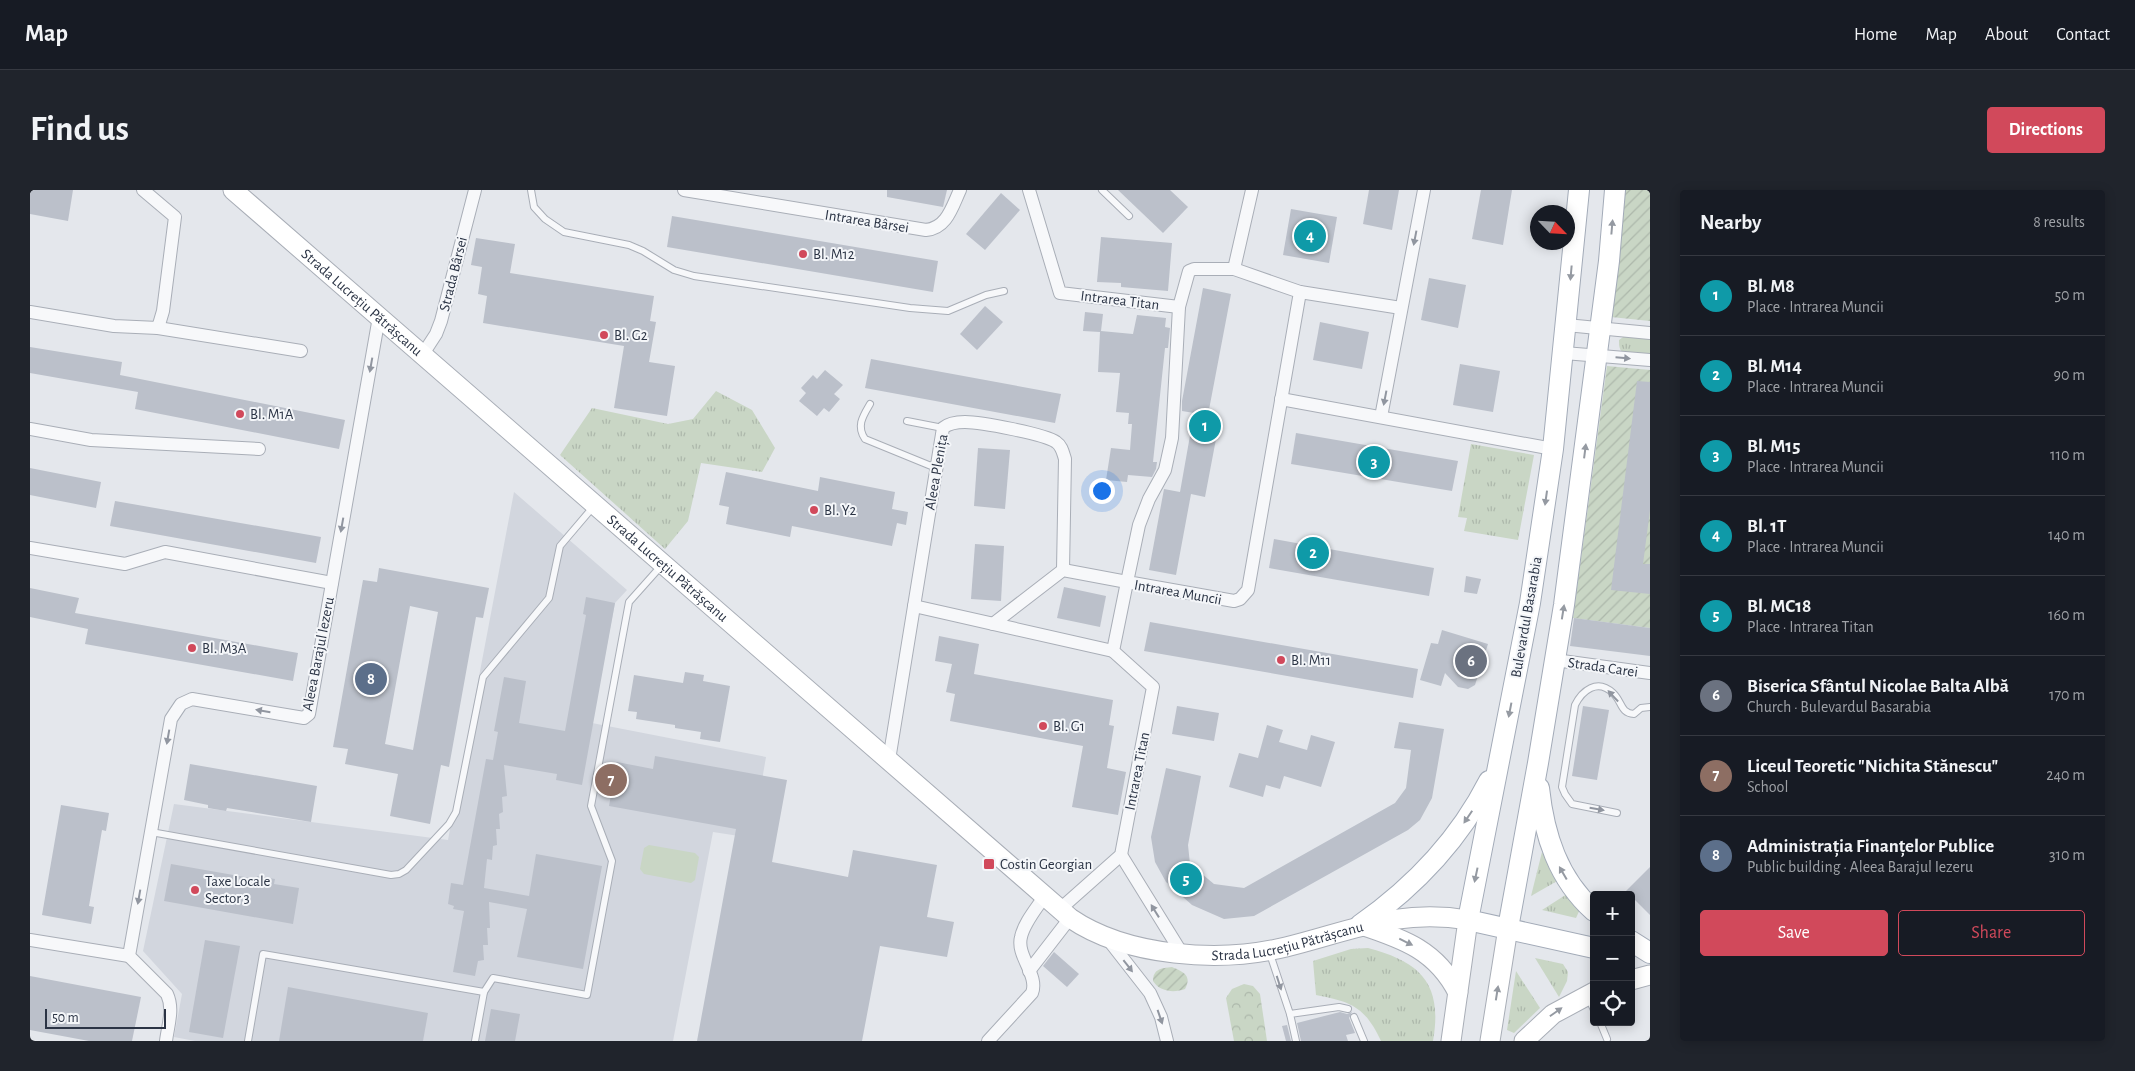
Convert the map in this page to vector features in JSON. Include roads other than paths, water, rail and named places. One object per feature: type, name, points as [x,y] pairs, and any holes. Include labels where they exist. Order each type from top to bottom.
[{"type":"main road","name":"Strada Lucrețiu Pătrășcanu","points":[[233,190],[1044,897],[1083,927],[1107,938],[1140,947],[1231,955],[1268,951],[1320,938],[1360,925],[1422,915],[1447,916],[1468,920]]},
{"type":"main road","name":"Bulevardul Basarabia","points":[[1451,1041],[1468,920],[1530,603],[1553,450],[1579,190]]},
{"type":"main road","points":[[1490,1041],[1564,605],[1616,190]]},
{"type":"main road","points":[[1360,925],[1402,894],[1451,841],[1476,804],[1500,759]]},
{"type":"main road","points":[[1538,763],[1542,810],[1551,848],[1567,880],[1590,906]]},
{"type":"main road","points":[[1468,920],[1590,947]]},
{"type":"main road","points":[[1360,925],[1400,939],[1432,957],[1451,979],[1458,993]]},
{"type":"main road","points":[[1635,944],[1650,953]]},
{"type":"main road","points":[[1635,959],[1650,962]]},
{"type":"main road","points":[[1635,979],[1650,975]]},
{"type":"main road","points":[[1524,1041],[1553,1014],[1590,999]]},
{"type":"street","points":[[143,190],[175,218],[163,311],[158,328]]},
{"type":"street","name":"Strada Bârsei","points":[[423,354],[436,334],[441,321],[474,190]]},
{"type":"street","name":"Intrarea Bârsei","points":[[684,190],[753,196],[926,230],[935,229],[947,218],[960,190]]},
{"type":"street","name":"Intrarea Titan","points":[[1029,190],[1060,292],[1180,307]]},
{"type":"street","points":[[1234,269],[1252,190]]},
{"type":"street","points":[[1381,417],[1424,190]]},
{"type":"street","name":"Intrarea Muncii","points":[[1194,269],[1234,269],[1300,292],[1248,590],[1240,599],[1228,601],[1127,582],[1144,511],[1164,470],[1172,438],[1180,307],[1188,271],[1194,269]]},
{"type":"street","points":[[1300,292],[1401,308]]},
{"type":"street","points":[[30,312],[114,326],[158,328],[302,351]]},
{"type":"street","name":"Aleea Barajul Iezeru","points":[[129,956],[171,719],[181,704],[192,699],[304,718],[308,716],[379,317]]},
{"type":"street","points":[[1566,325],[1650,333]]},
{"type":"street","points":[[1564,353],[1650,360]]},
{"type":"street","points":[[1281,398],[1553,450]]},
{"type":"street","name":"Aleea Plenița","points":[[889,760],[943,428],[948,424],[967,422],[1040,435],[1058,443],[1065,459],[1063,570]]},
{"type":"street","points":[[30,429],[91,440],[259,449]]},
{"type":"street","points":[[30,548],[125,564],[165,552],[332,583]]},
{"type":"street","points":[[914,606],[993,624],[1113,651],[1127,582],[1063,570],[993,624]]},
{"type":"street","name":"Intrarea Titan","points":[[1113,651],[1153,687],[1121,856]]},
{"type":"street","name":"Strada Carei","points":[[1555,660],[1650,673]]},
{"type":"street","points":[[1029,971],[1064,914],[1121,856],[1181,952]]},
{"type":"street","points":[[988,1041],[1032,993],[1034,985],[1020,946],[1021,937],[1044,897]]},
{"type":"street","name":"Strada Lucrețiu Pătrășcanu","points":[[1107,938],[1150,993],[1161,1017],[1167,1041]]},
{"type":"street","points":[[30,940],[129,956],[167,994],[170,1000],[171,1008],[166,1041]]},
{"type":"lane","points":[[531,190],[534,207],[545,220],[564,232],[629,245],[643,251],[674,270],[694,276],[948,312],[986,295],[1004,291]]},
{"type":"lane","points":[[1102,190],[1129,216]]},
{"type":"lane","points":[[870,404],[860,424],[861,433],[865,439],[936,468]]},
{"type":"lane","points":[[907,421],[943,428]]},
{"type":"lane","points":[[151,832],[391,875],[399,874],[406,870],[449,824],[456,812],[483,677],[549,598],[560,546],[595,505]]},
{"type":"lane","points":[[475,1041],[484,992],[493,978],[587,995],[612,861],[591,806],[629,602],[662,564]]},
{"type":"lane","points":[[1617,813],[1572,804],[1562,787],[1575,706],[1581,694],[1588,689],[1596,687],[1604,688],[1613,693],[1628,714],[1634,714],[1641,708],[1650,707]]},
{"type":"lane","points":[[1268,951],[1290,1014],[1296,1041]]},
{"type":"lane","points":[[248,1041],[263,954],[484,992]]},
{"type":"lane","points":[[1290,1014],[1339,1007],[1348,1010]]},
{"type":"lane","points":[[1354,1017],[1361,1040]]},
{"type":"lane","points":[[1602,1026],[1607,1039]]},
{"type":"place","name":"Bl. 1T","points":[[1310,236]]},
{"type":"place","name":"Bl. M12","points":[[803,254]]},
{"type":"place","name":"Bl. G2","points":[[604,335]]},
{"type":"place","name":"Bl. M1A","points":[[240,414]]},
{"type":"place","name":"Bl. M8","points":[[1205,426]]},
{"type":"place","name":"Bl. M15","points":[[1374,462]]},
{"type":"place","name":"Bl. Y2","points":[[814,510]]},
{"type":"place","name":"Bl. M14","points":[[1313,553]]},
{"type":"place","name":"Bl. M3A","points":[[192,648]]},
{"type":"place","name":"Bl. M11","points":[[1281,660]]},
{"type":"place","name":"Biserica Sfântul Nicolae Balta Albă","points":[[1471,661]]},
{"type":"place","name":"Administrația Finanțelor Publice","points":[[371,679]]},
{"type":"place","name":"Bl. G1","points":[[1043,726]]},
{"type":"place","name":"Liceul Teoretic \"Nichita Stănescu\"","points":[[611,780]]},
{"type":"place","name":"Costin Georgian","points":[[989,864]]},
{"type":"place","name":"Bl. MC18","points":[[1186,879]]},
{"type":"place","name":"Taxe Locale Sector 3","points":[[195,890]]}]
